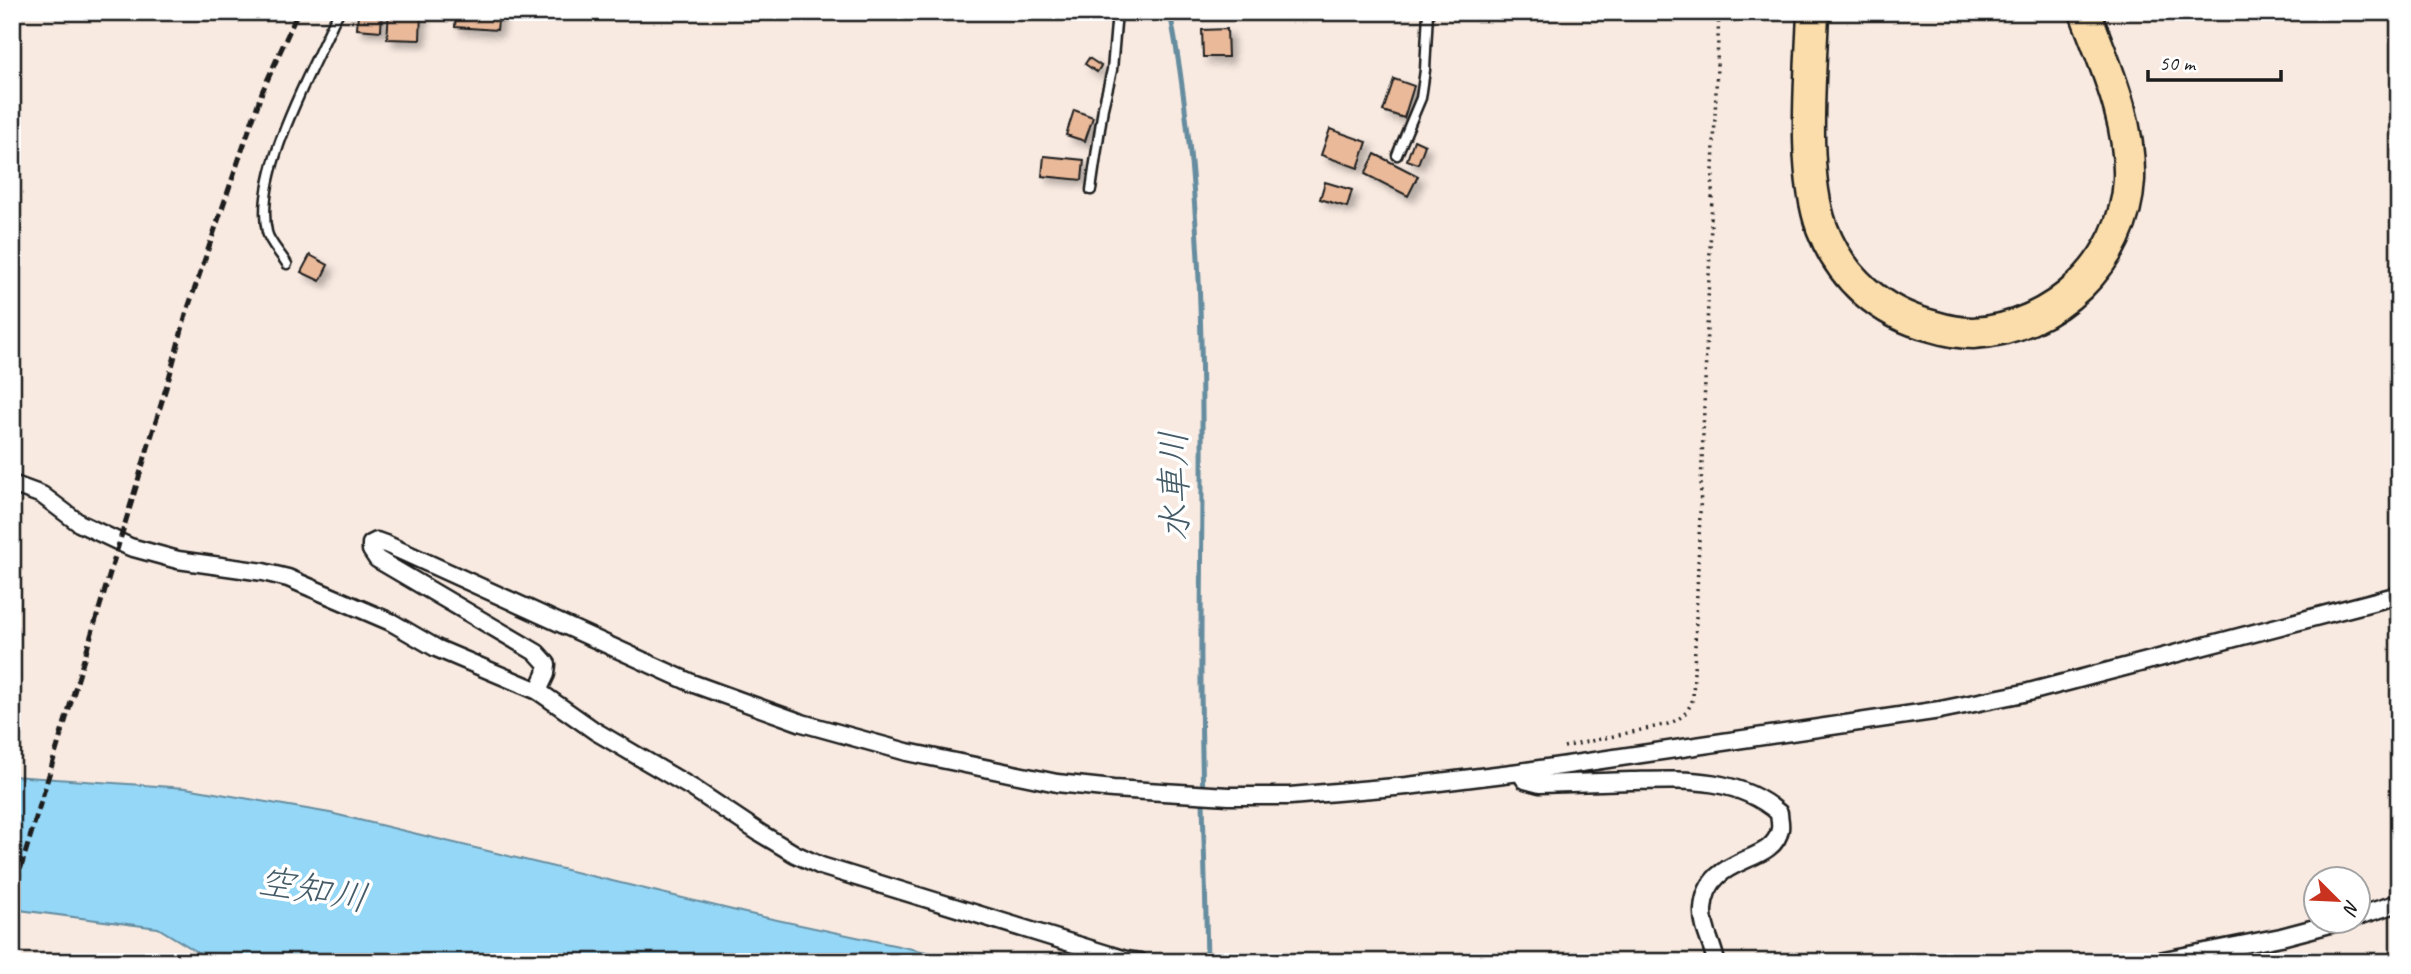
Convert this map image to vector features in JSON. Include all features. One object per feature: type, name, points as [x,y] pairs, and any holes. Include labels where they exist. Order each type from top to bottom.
[{"type":"highway","points":[[1813,12],[1810,155],[1814,193],[1822,227],[1837,258],[1855,283],[1876,302],[1924,324],[1972,333],[1998,330],[2048,310],[2089,277],[2116,236],[2129,183],[2129,156],[2118,102],[2086,14]]},
{"type":"street","points":[[12,484],[42,495],[79,523],[130,547],[178,560],[288,578],[391,622],[447,653],[538,691],[595,731],[694,789],[783,847],[812,862],[1126,960],[1140,962]]},
{"type":"street","points":[[538,691],[547,674],[547,664],[537,653],[377,559],[371,550],[371,544],[377,541],[388,545],[645,662],[730,697],[859,740],[1057,783],[1229,796],[1346,792],[1520,772],[1940,710],[2042,688],[2399,594]]},
{"type":"street","points":[[1520,772],[1525,780],[1539,784],[1693,780],[1733,787],[1764,800],[1779,813],[1780,829],[1774,843],[1763,852],[1741,860],[1716,876],[1706,892],[1703,910],[1705,932],[1716,962]]},
{"type":"street","points":[[2372,912],[2399,903]]},
{"type":"street","points":[[2154,962],[2302,931]]},
{"type":"lane","points":[[287,264],[267,233],[266,195],[275,153],[339,12]]},
{"type":"lane","points":[[1091,190],[1112,70],[1116,12]]},
{"type":"lane","points":[[1397,155],[1421,98],[1428,12]]},
{"type":"path","points":[[1559,748],[1682,719],[1693,698],[1719,12]]},
{"type":"water","name":"空知川","points":[[12,776],[186,788],[330,813],[745,913],[973,962],[507,962],[474,956],[465,962],[214,962],[158,928],[12,909]]},
{"type":"building","points":[[358,12],[382,12],[381,31],[357,29]]},
{"type":"building","points":[[389,12],[421,12],[420,40],[387,39]]},
{"type":"building","points":[[456,12],[499,12],[497,30],[455,27]]},
{"type":"building","points":[[1227,29],[1228,57],[1203,57],[1202,30]]},
{"type":"building","points":[[1089,58],[1101,66],[1097,72],[1085,64]]},
{"type":"building","points":[[1394,79],[1414,86],[1404,118],[1383,111]]},
{"type":"building","points":[[1074,110],[1093,117],[1085,141],[1066,135]]},
{"type":"building","points":[[1330,129],[1367,142],[1358,168],[1321,155]]},
{"type":"building","points":[[1414,140],[1425,145],[1418,164],[1407,160]]},
{"type":"building","points":[[1375,154],[1418,176],[1408,196],[1365,174]]},
{"type":"building","points":[[1044,156],[1084,160],[1082,180],[1042,176]]},
{"type":"building","points":[[1325,182],[1352,190],[1347,207],[1320,199]]},
{"type":"building","points":[[310,255],[328,265],[320,281],[301,272]]},
{"type":"waterway","name":"水車川","points":[[1170,12],[1183,89],[1197,244],[1202,400],[1201,716],[1207,962]]},
{"type":"railway","points":[[12,897],[187,311],[262,92],[298,12]]}]
